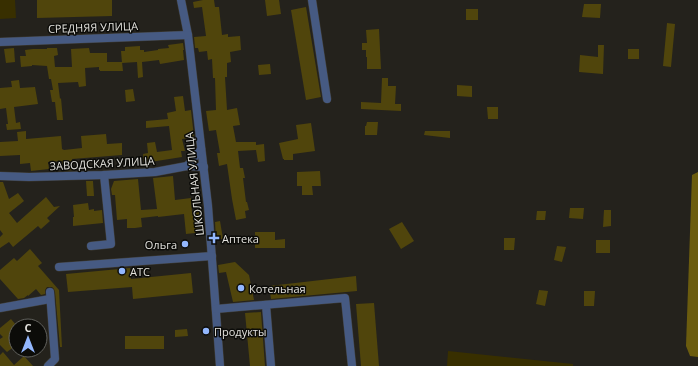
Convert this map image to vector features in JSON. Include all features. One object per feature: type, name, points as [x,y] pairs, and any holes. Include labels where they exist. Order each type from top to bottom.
[{"type":"street","name":"ШКОЛЬНАЯ УЛИЦА","points":[[181,0],[188,35],[204,167],[220,366]]},
{"type":"street","points":[[312,0],[327,99]]},
{"type":"street","name":"СРЕДНЯЯ УЛИЦА","points":[[0,42],[188,35]]},
{"type":"street","points":[[187,166],[201,148]]},
{"type":"street","name":"ЗАВОДСКАЯ УЛИЦА","points":[[0,176],[29,177],[104,175],[155,172],[187,166],[204,167]]},
{"type":"street","points":[[91,246],[112,244],[104,175]]},
{"type":"street","points":[[59,267],[212,256]]},
{"type":"street","points":[[0,308],[50,295],[55,359],[48,366]]},
{"type":"street","points":[[216,309],[345,298],[352,366]]},
{"type":"street","points":[[266,305],[271,366]]},
{"type":"shaded area","points":[[0,0],[15,0],[16,18],[0,19]]},
{"type":"shaded area","points":[[698,172],[698,357],[690,356],[686,346],[692,175]]},
{"type":"shaded area","points":[[448,351],[573,364],[573,366],[447,366]]},
{"type":"building","points":[[37,0],[112,0],[112,16],[37,18]]},
{"type":"building","points":[[214,0],[215,7],[219,7],[222,35],[228,34],[228,37],[240,36],[241,50],[230,52],[231,62],[227,63],[227,77],[225,77],[227,110],[237,108],[240,125],[233,126],[236,142],[256,142],[256,145],[264,144],[265,161],[258,162],[256,150],[238,151],[240,168],[243,168],[245,178],[243,178],[246,202],[249,210],[245,211],[246,218],[236,220],[227,164],[219,166],[217,153],[220,153],[216,130],[209,131],[206,111],[216,110],[215,78],[213,78],[212,59],[208,60],[207,51],[199,52],[198,48],[195,48],[194,37],[206,36],[202,7],[194,8],[193,2]]},
{"type":"building","points":[[265,0],[279,0],[281,14],[267,16]]},
{"type":"building","points":[[584,4],[601,4],[600,18],[582,17]]},
{"type":"building","points":[[306,7],[321,97],[306,100],[291,10]]},
{"type":"building","points":[[466,9],[478,9],[478,20],[466,20]]},
{"type":"building","points":[[667,23],[675,24],[671,67],[663,66]]},
{"type":"building","points":[[379,29],[381,69],[367,69],[366,50],[362,50],[362,43],[367,43],[366,30]]},
{"type":"building","points":[[183,43],[184,60],[160,64],[159,60],[142,62],[143,77],[138,78],[137,62],[122,63],[121,51],[125,51],[125,47],[140,46],[140,50],[144,50],[144,52],[169,48],[168,45]]},
{"type":"building","points":[[598,45],[604,45],[603,74],[579,72],[580,55],[598,57]]},
{"type":"building","points":[[14,48],[15,62],[6,63],[4,49]]},
{"type":"building","points":[[57,48],[58,55],[54,56],[55,67],[72,67],[71,49],[89,48],[90,53],[107,53],[107,62],[122,62],[123,71],[100,71],[99,67],[85,68],[86,86],[79,87],[78,82],[58,83],[63,120],[57,120],[55,102],[52,102],[50,90],[53,90],[51,79],[49,79],[47,66],[32,65],[21,67],[20,56],[26,56],[25,50]]},
{"type":"building","points":[[628,49],[639,49],[639,59],[628,59]]},
{"type":"building","points":[[270,64],[271,74],[259,75],[258,65]]},
{"type":"building","points":[[382,78],[388,78],[388,86],[396,86],[395,104],[401,104],[401,111],[361,109],[361,102],[381,103]]},
{"type":"building","points":[[19,80],[20,88],[35,87],[38,104],[14,107],[16,123],[20,122],[21,129],[7,130],[6,124],[8,124],[6,108],[0,109],[0,88],[12,87],[11,81]]},
{"type":"building","points":[[457,85],[472,86],[472,97],[457,96]]},
{"type":"building","points":[[133,89],[135,101],[126,102],[125,90]]},
{"type":"building","points":[[183,96],[185,111],[191,110],[194,137],[182,139],[185,151],[181,151],[182,157],[144,163],[143,154],[148,153],[147,143],[155,142],[157,152],[172,150],[169,126],[146,128],[146,121],[168,119],[167,113],[176,111],[174,97]]},
{"type":"building","points":[[487,107],[498,107],[498,119],[488,119]]},
{"type":"building","points":[[367,122],[378,122],[377,135],[365,135],[365,126]]},
{"type":"building","points":[[311,123],[315,151],[293,154],[293,160],[284,160],[279,143],[298,139],[296,125]]},
{"type":"building","points":[[26,131],[26,139],[61,136],[62,149],[64,150],[82,148],[81,136],[106,134],[107,144],[122,143],[122,155],[72,159],[73,170],[63,171],[62,161],[48,162],[49,169],[31,171],[30,163],[20,164],[20,155],[0,156],[0,142],[18,141],[17,132]]},
{"type":"building","points":[[425,131],[450,131],[450,138],[424,135]]},
{"type":"building","points":[[320,171],[321,186],[312,186],[313,195],[302,195],[302,186],[297,186],[297,172]]},
{"type":"building","points":[[173,176],[175,200],[191,198],[192,213],[199,212],[201,224],[204,223],[204,232],[186,234],[184,214],[141,218],[142,227],[135,228],[127,228],[127,219],[117,220],[115,195],[112,195],[111,189],[114,181],[138,179],[141,210],[157,209],[153,178]]},
{"type":"building","points":[[86,181],[93,181],[94,196],[87,196]]},
{"type":"building","points":[[0,182],[3,182],[9,199],[18,193],[24,201],[9,213],[17,223],[46,197],[54,207],[60,206],[47,218],[50,221],[41,229],[38,226],[13,247],[9,242],[0,248],[0,237],[3,234],[0,230]]},
{"type":"building","points":[[88,203],[89,210],[102,210],[103,223],[73,226],[73,205]]},
{"type":"building","points":[[570,208],[584,208],[583,219],[569,218]]},
{"type":"building","points":[[604,210],[611,210],[611,226],[603,227]]},
{"type":"building","points":[[537,211],[546,211],[545,220],[536,220]]},
{"type":"building","points":[[220,221],[223,239],[216,240],[215,222]]},
{"type":"building","points":[[402,222],[414,241],[401,249],[389,229]]},
{"type":"building","points":[[255,232],[275,232],[275,240],[285,239],[285,248],[255,248]]},
{"type":"building","points":[[504,238],[515,238],[514,250],[504,250]]},
{"type":"building","points":[[596,240],[610,240],[610,253],[596,253]]},
{"type":"building","points":[[557,246],[566,247],[562,262],[554,260]]},
{"type":"building","points":[[30,249],[42,263],[38,266],[59,290],[62,347],[60,347],[54,289],[52,287],[47,287],[45,294],[41,295],[36,289],[28,296],[18,299],[0,279],[0,270],[14,258],[17,261]]},
{"type":"building","name":"Котельная","points":[[235,262],[249,275],[254,300],[233,302],[226,272],[219,273],[218,265]]},
{"type":"building","points":[[130,268],[131,279],[191,273],[193,293],[133,299],[132,287],[68,292],[66,274]]},
{"type":"building","points":[[356,276],[357,291],[271,299],[269,286]]},
{"type":"building","points":[[539,290],[548,291],[545,306],[536,304]]},
{"type":"building","points":[[584,291],[595,291],[594,306],[584,306]]},
{"type":"building","points":[[374,303],[379,366],[361,366],[356,304]]},
{"type":"building","points":[[261,312],[265,366],[250,366],[245,313]]},
{"type":"building","points":[[8,321],[7,352],[0,345],[0,339],[3,337],[0,334],[0,328]]},
{"type":"building","points":[[187,329],[188,336],[175,337],[175,330]]},
{"type":"building","points":[[125,336],[164,336],[164,349],[125,349]]},
{"type":"building","points":[[3,352],[14,365],[22,358],[26,358],[33,366],[0,366],[0,355]]},
{"type":"place","name":"Аптека","points":[[214,238]]},
{"type":"place","name":"Ольга","points":[[185,244]]},
{"type":"place","name":"АТС","points":[[122,271]]},
{"type":"place","name":"Котельная","points":[[241,288]]},
{"type":"place","name":"Продукты","points":[[206,331]]}]
